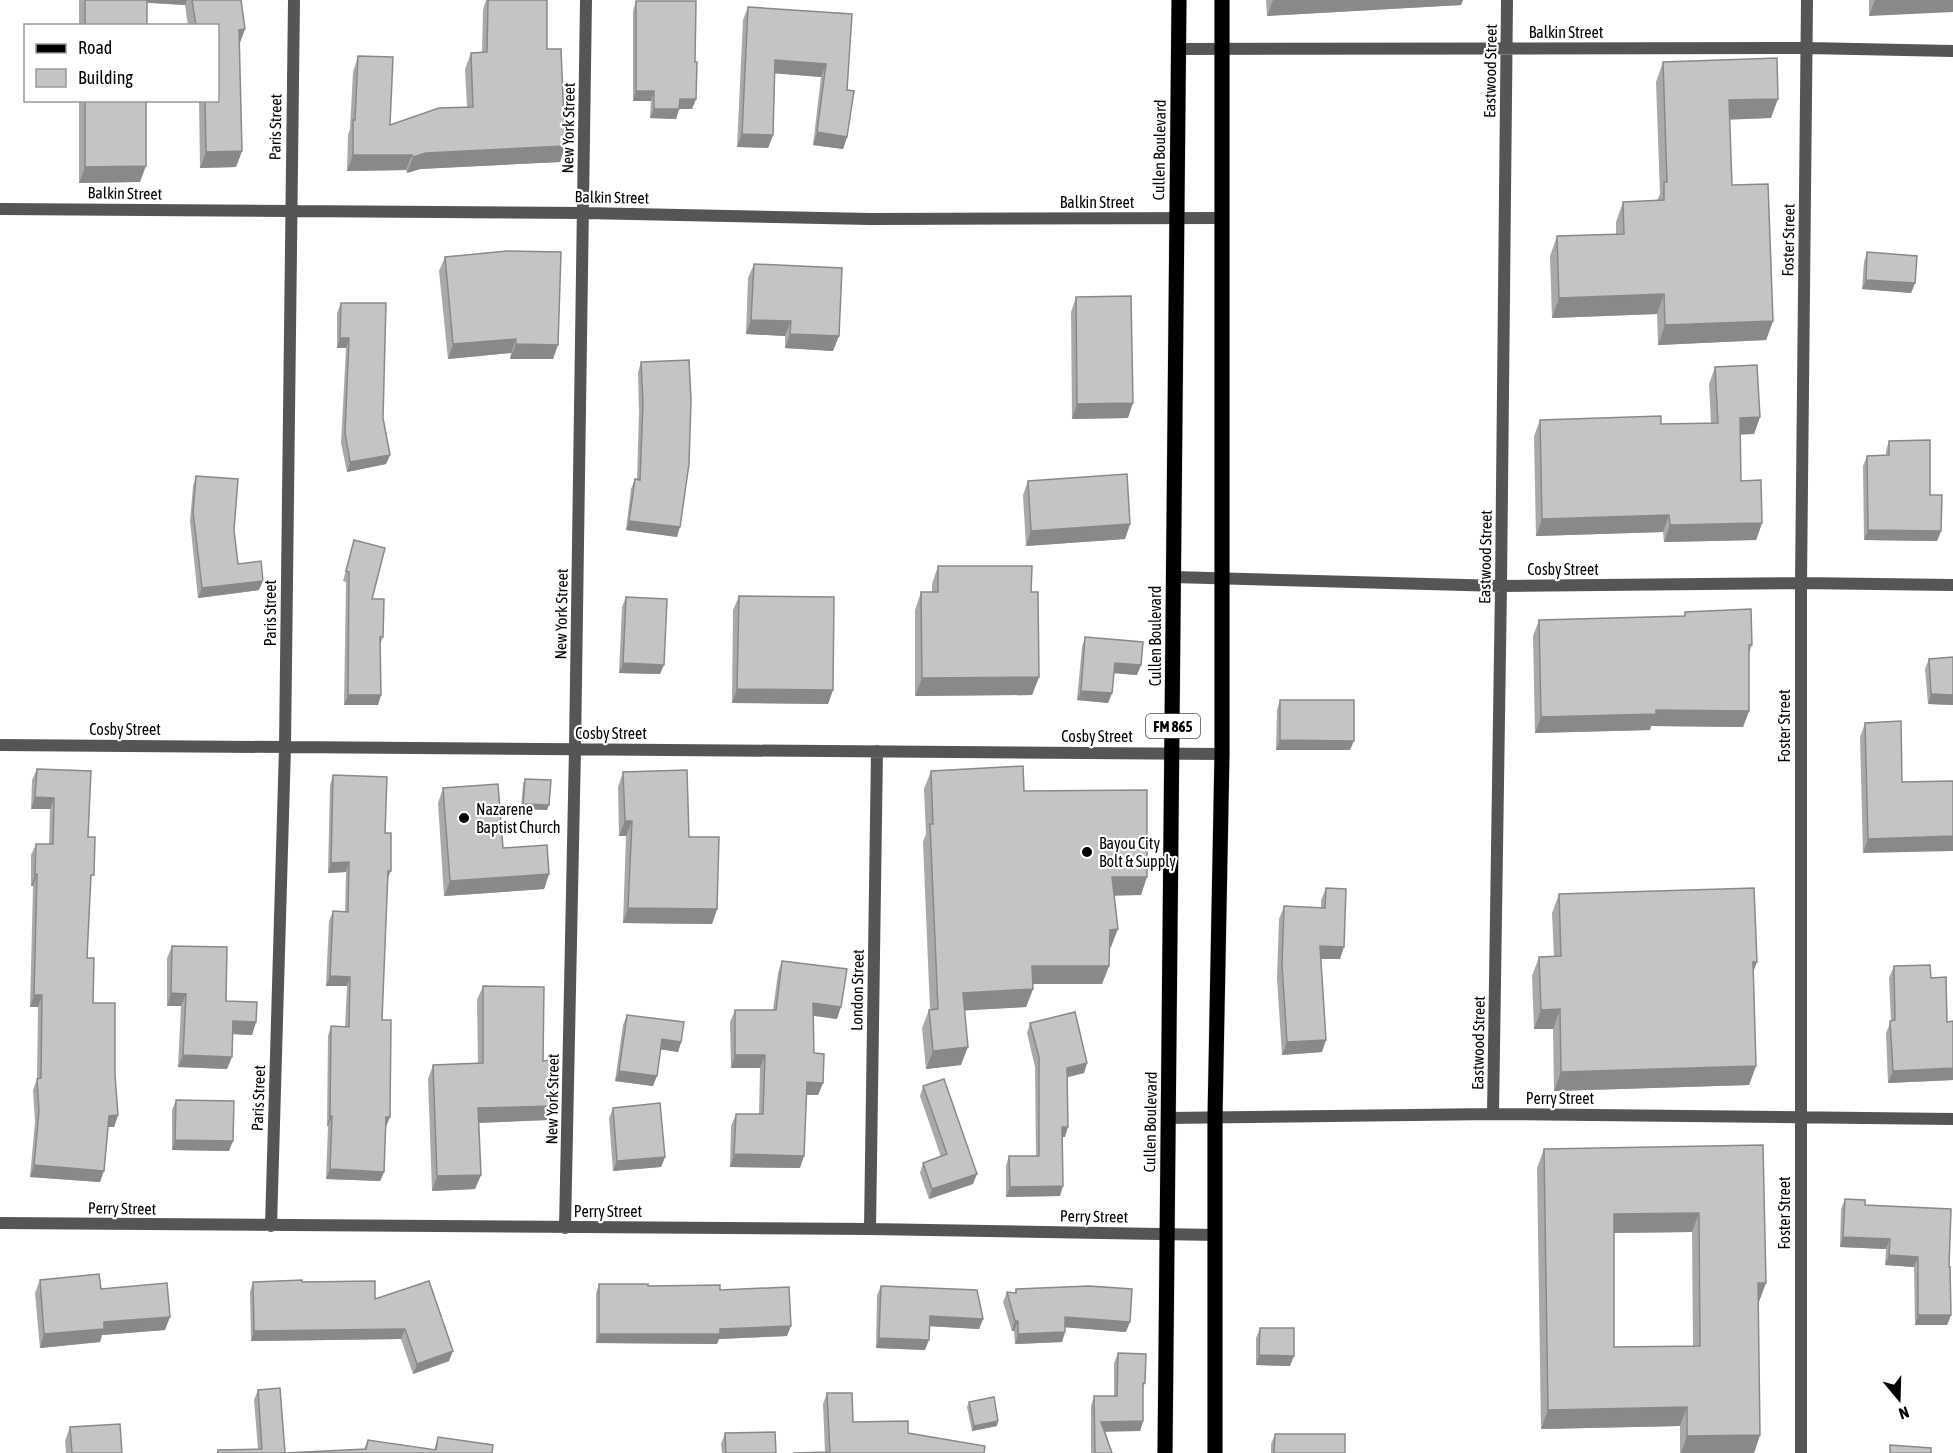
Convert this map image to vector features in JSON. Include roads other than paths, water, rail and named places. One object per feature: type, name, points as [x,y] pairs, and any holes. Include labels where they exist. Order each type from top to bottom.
[{"type":"main road","name":"Cullen Boulevard","points":[[1165,1453],[1179,0]]},
{"type":"main road","name":"FM 865","points":[[1215,1453],[1215,1117],[1222,754],[1222,0]]},
{"type":"street","name":"Paris Street","points":[[271,1226],[285,747],[294,0]]},
{"type":"street","name":"New York Street","points":[[566,1228],[586,0]]},
{"type":"street","name":"Eastwood Street","points":[[1493,1114],[1507,0]]},
{"type":"street","name":"Foster Street","points":[[1801,1453],[1801,583],[1807,0]]},
{"type":"street","name":"Balkin Street","points":[[1180,49],[1807,48],[1953,51]]},
{"type":"street","name":"Balkin Street","points":[[0,209],[584,213],[870,219],[1222,218]]},
{"type":"street","name":"Cosby Street","points":[[1173,577],[1501,585],[1801,583],[1953,585]]},
{"type":"street","name":"Cosby Street","points":[[0,745],[1222,754]]},
{"type":"street","name":"London Street","points":[[870,1229],[877,751]]},
{"type":"street","name":"Perry Street","points":[[1167,1118],[1493,1114],[1953,1119]]},
{"type":"street","name":"Perry Street","points":[[0,1223],[870,1229],[1216,1235]]},
{"type":"place","name":"Nazarene Baptist Church","points":[[464,818]]},
{"type":"place","name":"Bayou City Bolt & Supply","points":[[1087,852]]}]
